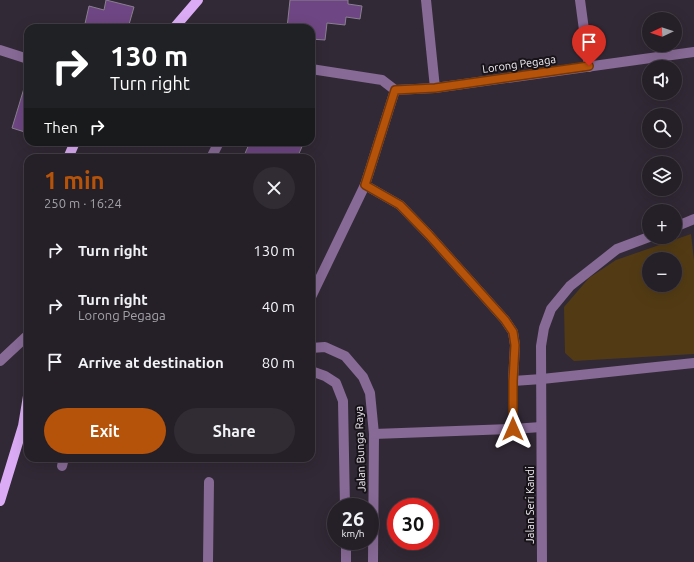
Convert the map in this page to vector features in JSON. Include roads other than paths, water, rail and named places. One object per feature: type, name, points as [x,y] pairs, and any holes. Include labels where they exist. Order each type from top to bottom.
[{"type":"main road","points":[[177,24],[198,0]]},
{"type":"main road","points":[[0,501],[24,420]]},
{"type":"street","points":[[426,0],[435,88]]},
{"type":"street","points":[[580,0],[589,66]]},
{"type":"street","points":[[0,50],[24,58]]},
{"type":"street","name":"Lorong Pegaga","points":[[395,90],[435,88],[694,52]]},
{"type":"street","points":[[315,70],[382,80],[395,90],[365,185],[315,289]]},
{"type":"street","points":[[365,185],[400,205],[505,320],[513,332],[515,345],[513,429]]},
{"type":"street","points":[[682,224],[694,220]]},
{"type":"street","name":"Jalan Seri Kandi","points":[[542,562],[541,346],[544,328],[551,309],[570,286],[617,249],[642,240]]},
{"type":"street","points":[[0,361],[24,339]]},
{"type":"street","name":"Jalan Bunga Raya","points":[[315,348],[325,347],[336,350],[345,356],[359,371],[370,393],[374,434],[373,562]]},
{"type":"street","points":[[513,381],[694,364]]},
{"type":"street","name":"Jalan Bunga Raya","points":[[315,372],[325,376],[336,384],[343,401],[345,498]]},
{"type":"street","points":[[374,434],[541,427]]},
{"type":"street","points":[[208,562],[209,482]]},
{"type":"street","points":[[346,550],[346,562]]}]
